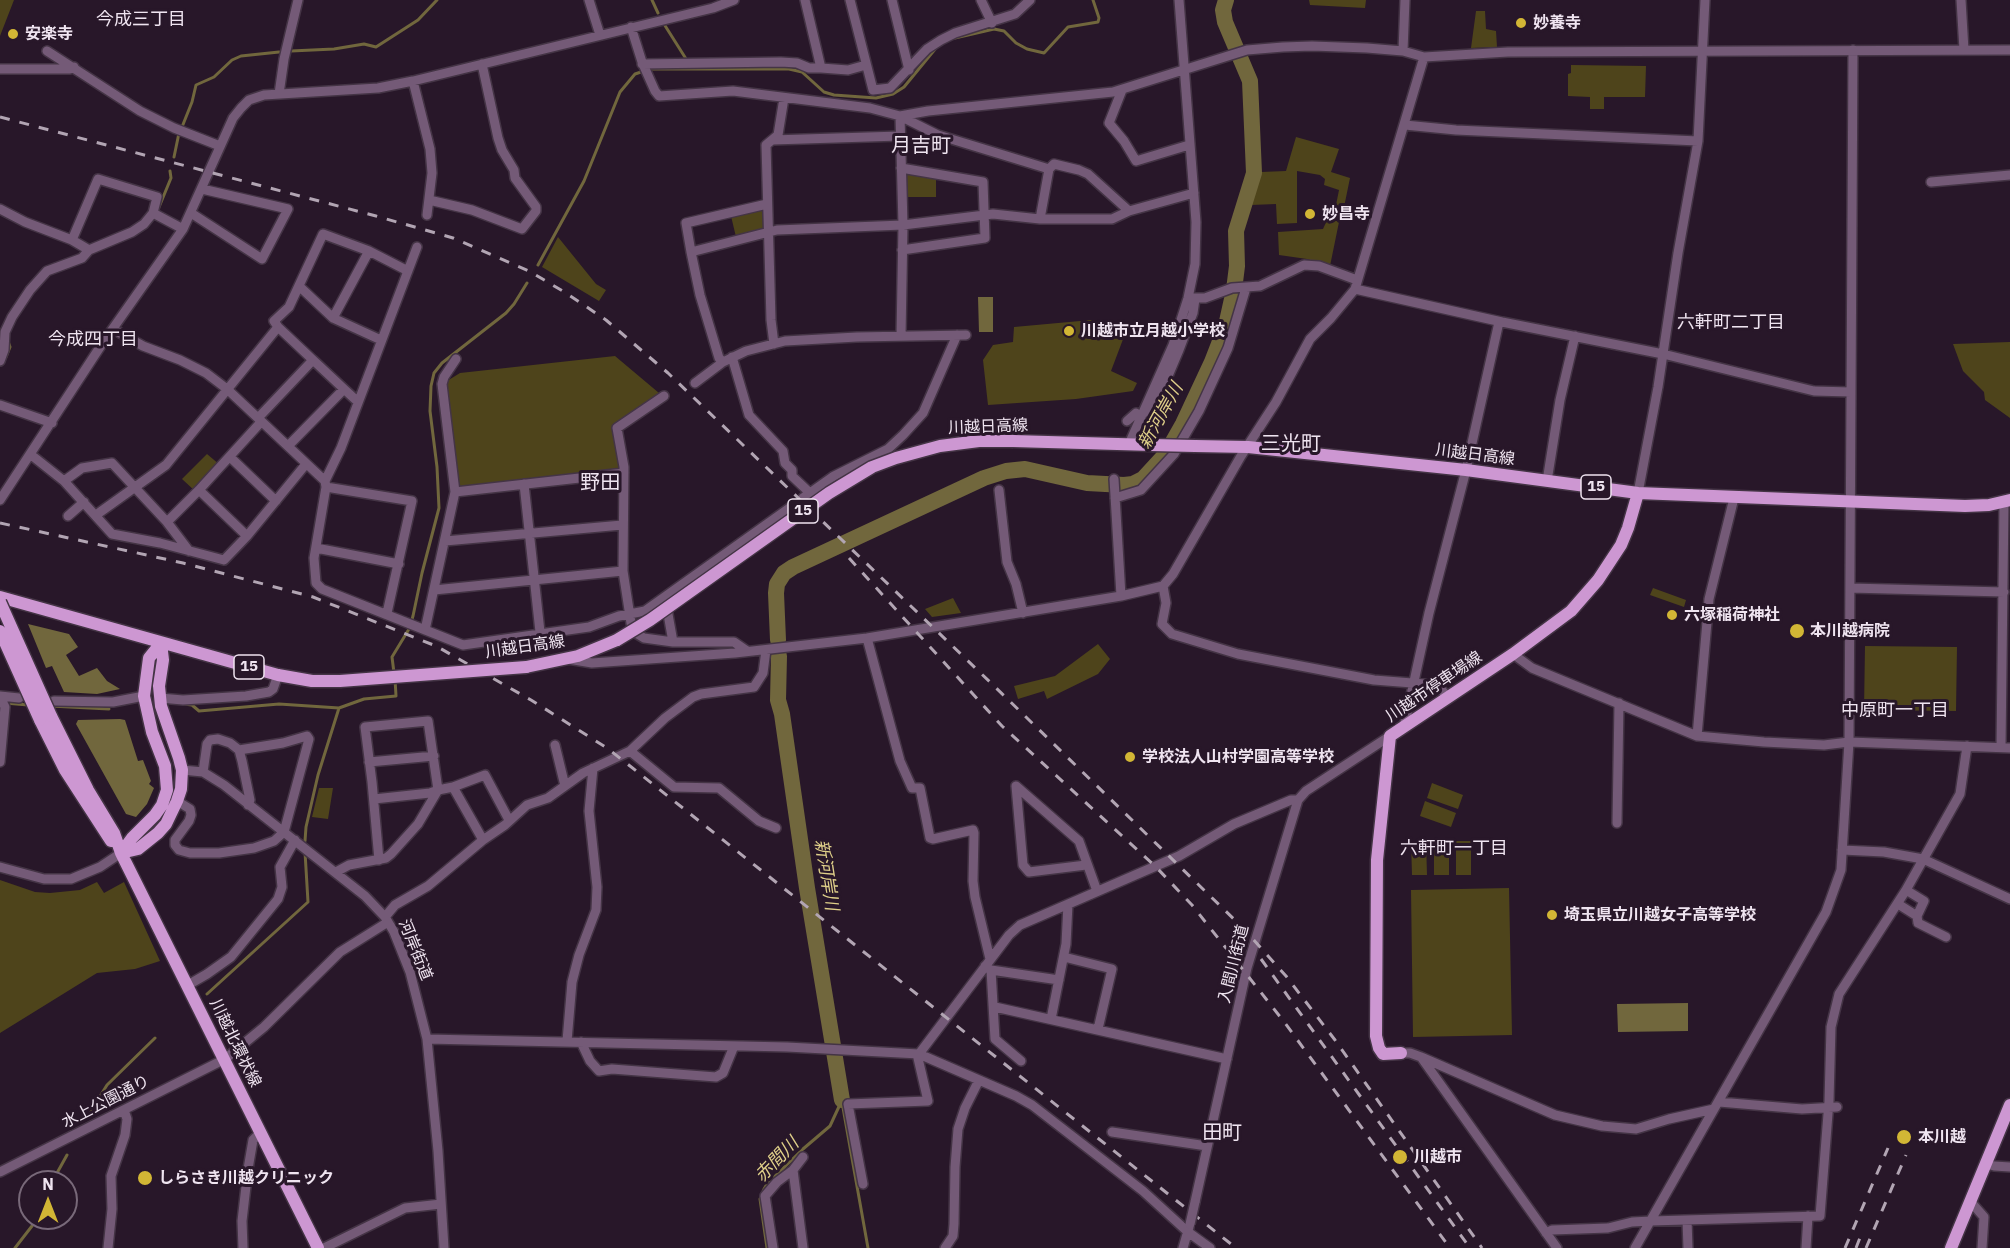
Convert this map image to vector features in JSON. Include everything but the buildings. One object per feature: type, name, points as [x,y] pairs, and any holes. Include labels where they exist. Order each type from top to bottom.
[{"type":"main road","name":"川越日高線","points":[[0,599],[278,675],[312,681],[340,681],[526,667],[566,659],[617,640],[650,620],[829,493],[872,467],[916,451],[979,441],[1248,447],[1466,470],[1638,493],[1965,506],[2007,501]]},
{"type":"main road","name":"川越市停車場線","points":[[1401,1053],[1383,1054],[1376,1036],[1377,860],[1390,736],[1513,654],[1571,611],[1598,579],[1621,545],[1638,493]]},
{"type":"main road","name":"川越北環状線","points":[[0,599],[65,770],[108,838],[122,853],[317,1248]]},
{"type":"main road","name":"川越北環状線","points":[[0,631],[46,718]]},
{"type":"main road","points":[[122,853],[132,838],[155,815],[162,805],[167,790],[165,766],[152,732],[144,696],[149,658],[161,643]]},
{"type":"main road","points":[[122,853],[138,849],[149,842],[166,824],[181,789],[182,770],[164,718],[160,698],[159,686],[163,660],[161,643]]},
{"type":"main road","points":[[1951,1248],[2010,1105]]},
{"type":"street","points":[[279,94],[284,59],[298,0]]},
{"type":"street","points":[[589,0],[600,35]]},
{"type":"street","points":[[0,500],[113,328],[183,230],[233,118],[244,104],[255,98],[279,94],[378,88],[413,81],[734,0]]},
{"type":"street","points":[[805,0],[821,69]]},
{"type":"street","points":[[850,0],[873,90],[870,108]]},
{"type":"street","points":[[892,0],[909,70]]},
{"type":"street","points":[[981,0],[992,23]]},
{"type":"street","points":[[873,90],[890,88],[927,49],[941,40],[955,33],[1015,14],[1030,0]]},
{"type":"street","points":[[1151,417],[1193,313],[1196,248],[1194,193],[1179,0]]},
{"type":"street","points":[[1403,51],[1406,0]]},
{"type":"street","points":[[1638,493],[1698,141],[1705,0]]},
{"type":"street","points":[[1961,0],[1964,50]]},
{"type":"street","points":[[631,27],[642,63],[659,96],[733,91],[870,108],[900,116],[938,135],[1049,169]]},
{"type":"street","points":[[900,116],[928,111],[1079,97],[1122,90],[1247,50],[1312,46],[1403,51],[1424,57],[1508,52],[2010,50]]},
{"type":"street","points":[[1635,1248],[1826,912],[1838,880],[1849,742],[1853,50]]},
{"type":"street","points":[[47,51],[140,111],[174,128],[220,146]]},
{"type":"street","points":[[566,659],[592,663],[766,650],[867,638],[1121,596],[1163,586],[1173,574],[1204,517],[1276,402],[1310,339],[1331,318],[1356,284],[1424,57]]},
{"type":"street","points":[[642,63],[781,62],[797,63],[809,69],[848,70],[866,65]]},
{"type":"street","points":[[429,200],[472,210],[522,229],[536,211],[536,207],[515,178],[514,170],[502,150],[482,64]]},
{"type":"street","points":[[0,69],[70,69],[74,67]]},
{"type":"street","points":[[413,81],[430,149],[432,173],[427,214]]},
{"type":"street","points":[[1122,90],[1109,123],[1124,141],[1136,161],[1189,145]]},
{"type":"street","points":[[774,344],[766,145],[778,135],[784,98]]},
{"type":"street","points":[[900,116],[903,225],[901,336]]},
{"type":"street","points":[[1405,125],[1456,130],[1698,141]]},
{"type":"street","points":[[772,140],[900,136]]},
{"type":"street","points":[[1040,219],[1049,169],[1054,164],[1088,174],[1129,211]]},
{"type":"street","points":[[901,168],[983,182],[985,238],[902,250]]},
{"type":"street","points":[[1931,182],[2010,175]]},
{"type":"street","points":[[0,361],[4,350],[5,332],[18,306],[47,271],[82,258],[88,250],[132,232],[144,224],[153,213],[157,197],[98,179],[72,240]]},
{"type":"street","points":[[191,213],[262,259],[288,209],[202,189]]},
{"type":"street","points":[[691,252],[770,232],[903,225],[993,214],[1040,219],[1112,219],[1129,211],[1194,193]]},
{"type":"street","points":[[723,363],[719,358],[700,295],[690,257],[686,223],[767,204]]},
{"type":"street","points":[[0,209],[25,222],[72,240],[88,250]]},
{"type":"street","points":[[153,213],[183,230]]},
{"type":"street","points":[[357,401],[274,321],[289,307],[323,234],[369,251],[408,271]]},
{"type":"street","points":[[417,247],[325,484],[316,548],[316,583],[322,589],[463,645],[540,632],[589,627],[619,616],[645,611],[791,507]]},
{"type":"street","points":[[333,318],[369,251]]},
{"type":"street","points":[[1192,299],[1205,298],[1232,288],[1264,284],[1304,265],[1319,266],[1356,284],[1499,322],[1663,354],[1814,391],[1851,392]]},
{"type":"street","points":[[299,286],[333,318],[381,340]]},
{"type":"street","points":[[1115,495],[1141,490],[1174,454],[1198,411],[1228,348],[1244,288]]},
{"type":"street","points":[[1129,444],[1192,299]]},
{"type":"street","points":[[1404,726],[1499,322]]},
{"type":"street","points":[[96,515],[166,465],[278,327]]},
{"type":"street","points":[[113,328],[143,346],[180,360],[227,389],[325,484],[412,501],[387,613]]},
{"type":"street","points":[[695,383],[732,357],[785,341],[962,335],[923,413],[903,435],[888,449],[834,476],[806,496],[792,476],[792,470],[785,463],[783,451],[749,415],[732,357]]},
{"type":"street","points":[[1547,481],[1560,399],[1575,336]]},
{"type":"street","points":[[416,626],[434,590],[455,492],[442,384],[456,359]]},
{"type":"street","points":[[167,522],[230,457],[313,360]]},
{"type":"street","points":[[288,446],[344,389]]},
{"type":"street","points":[[664,396],[617,428],[624,473],[623,571],[629,615],[634,632],[644,638],[673,642],[734,642],[747,651]]},
{"type":"street","points":[[0,405],[52,423]]},
{"type":"street","points":[[1127,421],[1136,413]]},
{"type":"street","points":[[30,454],[64,481],[112,534],[160,543],[224,560],[247,536],[306,464]]},
{"type":"street","points":[[230,457],[276,501]]},
{"type":"street","points":[[64,481],[82,468],[112,464],[167,522],[189,551]]},
{"type":"street","points":[[455,492],[624,473]]},
{"type":"street","points":[[1114,479],[1121,596]]},
{"type":"street","points":[[524,484],[540,632]]},
{"type":"street","points":[[199,490],[247,536]]},
{"type":"street","points":[[999,490],[1007,562],[1016,584],[1023,613]]},
{"type":"street","points":[[1697,736],[1709,599],[1734,498]]},
{"type":"street","points":[[1513,654],[1532,668],[1697,736],[1824,745],[1849,742],[2006,748],[2004,592],[2007,501]]},
{"type":"street","points":[[68,516],[84,502]]},
{"type":"street","points":[[445,541],[622,525]]},
{"type":"street","points":[[316,548],[399,564]]},
{"type":"street","points":[[434,590],[623,571]]},
{"type":"street","points":[[1163,586],[1166,603],[1162,624],[1172,634],[1238,654],[1374,680],[1438,686],[1447,697]]},
{"type":"street","points":[[1850,588],[2004,592]]},
{"type":"street","points":[[665,597],[673,642]]},
{"type":"street","points":[[867,638],[900,761],[912,788],[920,788],[930,838],[973,830],[975,897],[989,965],[995,1039],[1022,1061]]},
{"type":"street","points":[[766,650],[763,673],[754,687],[693,697],[665,718],[630,752],[674,787],[719,788],[759,821],[776,828]]},
{"type":"street","points":[[160,698],[183,700],[246,696],[269,692],[273,689],[278,675]]},
{"type":"street","points":[[54,701],[104,703],[144,696]]},
{"type":"street","points":[[0,697],[19,698]]},
{"type":"street","points":[[0,697],[5,706],[0,762]]},
{"type":"street","points":[[1617,823],[1619,703]]},
{"type":"street","points":[[336,872],[349,866],[379,860],[391,854],[418,824],[438,790],[428,721],[365,728],[379,860]]},
{"type":"street","points":[[177,801],[190,809],[191,815],[189,822],[178,834],[175,844],[179,850],[213,854],[254,848],[274,841],[284,832],[309,739],[307,736],[283,743],[239,750]]},
{"type":"street","points":[[918,1054],[989,965],[1009,935],[1020,925],[1179,856],[1234,824],[1290,800],[1298,800],[1306,791],[1390,736]]},
{"type":"street","points":[[203,772],[207,744],[210,740],[218,739],[230,743],[239,750],[250,800],[248,805]]},
{"type":"street","points":[[555,745],[565,786]]},
{"type":"street","points":[[1546,1233],[1552,1230],[1608,1228],[1632,1222],[1820,1216],[1832,1107],[1832,1027],[1839,994],[1898,904],[1960,794],[1967,746]]},
{"type":"street","name":"水上公園通り","points":[[0,1172],[225,1059],[264,1027],[340,952],[386,920],[395,904],[428,886],[526,805],[548,798],[592,768],[630,752]]},
{"type":"street","points":[[369,762],[434,756]]},
{"type":"street","points":[[567,1041],[572,982],[579,955],[596,910],[596,879],[589,811],[592,768]]},
{"type":"street","name":"河岸街道","points":[[182,770],[210,775],[336,872],[365,896],[386,920],[401,946],[427,1039],[438,1151],[444,1248]]},
{"type":"street","points":[[374,799],[430,793],[485,775],[509,820]]},
{"type":"street","points":[[1086,865],[1029,872],[1023,866],[1016,786],[1079,841],[1097,891]]},
{"type":"street","points":[[453,787],[483,840]]},
{"type":"street","name":"入間川街道","points":[[1183,1248],[1247,968],[1298,800]]},
{"type":"street","points":[[188,985],[231,957],[278,899],[282,887],[280,867],[295,840]]},
{"type":"street","points":[[1842,849],[1884,852],[1923,859],[2010,899]]},
{"type":"street","points":[[0,867],[44,879],[71,879],[100,867],[122,853]]},
{"type":"street","points":[[1906,890],[1924,901],[1917,915],[1918,923],[1946,937]]},
{"type":"street","points":[[1051,1018],[1066,944],[1068,904]]},
{"type":"street","points":[[1898,904],[1917,915]]},
{"type":"street","points":[[1064,957],[1112,969],[1098,1029]]},
{"type":"street","points":[[989,965],[1059,980]]},
{"type":"street","points":[[994,1007],[1227,1059]]},
{"type":"street","points":[[427,1039],[734,1046],[918,1054],[1032,1105],[1143,1191],[1210,1248]]},
{"type":"street","points":[[581,1042],[590,1061],[599,1071],[716,1077],[723,1073],[734,1046]]},
{"type":"street","points":[[1401,1053],[1421,1057],[1555,1115],[1602,1126],[1636,1130],[1717,1106],[1802,1109],[1832,1107]]},
{"type":"street","points":[[864,1184],[849,1104],[928,1101],[918,1054]]},
{"type":"street","points":[[1421,1057],[1557,1248]]},
{"type":"street","points":[[945,1248],[953,1236],[958,1129],[965,1108],[979,1080]]},
{"type":"street","points":[[108,1248],[112,1209],[111,1176],[125,1135],[128,1119],[124,1110]]},
{"type":"street","points":[[243,1248],[242,1221],[248,1169],[253,1140],[261,1132]]},
{"type":"street","points":[[1112,1132],[1207,1146]]},
{"type":"street","points":[[772,1248],[765,1196],[777,1182],[793,1170],[803,1156]]},
{"type":"street","points":[[1986,1164],[2010,1167]]},
{"type":"street","points":[[793,1170],[803,1248]]},
{"type":"street","points":[[1970,1201],[1983,1214],[1982,1248]]},
{"type":"street","points":[[324,1248],[405,1208],[441,1204]]},
{"type":"street","points":[[1806,1248],[1808,1216]]},
{"type":"street","points":[[1688,1220],[1688,1248]]},
{"type":"shaded area","points":[[0,0],[14,0],[0,36]]},
{"type":"shaded area","points":[[1309,0],[1366,0],[1365,8],[1310,5]]},
{"type":"shaded area","points":[[1476,11],[1485,11],[1486,29],[1496,31],[1497,47],[1471,48]]},
{"type":"shaded area","points":[[1571,65],[1646,66],[1645,97],[1604,97],[1604,109],[1590,109],[1590,97],[1568,96],[1568,74],[1571,73]]},
{"type":"shaded area","points":[[1296,137],[1339,149],[1331,172],[1350,178],[1343,212],[1335,210],[1339,190],[1324,185],[1325,179],[1320,175],[1297,171],[1297,223],[1277,224],[1276,204],[1251,205],[1261,172],[1286,171]]},
{"type":"shaded area","points":[[909,173],[936,177],[936,197],[906,197],[906,175]]},
{"type":"shaded area","points":[[761,208],[764,210],[763,229],[736,237],[731,216]]},
{"type":"shaded area","points":[[1328,218],[1339,222],[1330,266],[1307,259],[1279,255],[1278,232],[1323,229]]},
{"type":"shaded area","points":[[558,237],[596,284],[606,290],[599,301],[542,267]]},
{"type":"shaded area","points":[[978,297],[993,297],[993,332],[979,332]]},
{"type":"shaded area","points":[[1091,320],[1125,334],[1111,371],[1137,383],[1133,391],[1076,399],[988,405],[983,360],[993,345],[1013,342],[1014,327]]},
{"type":"shaded area","points":[[2010,342],[2010,418],[1985,400],[1984,392],[1963,371],[1953,344]]},
{"type":"shaded area","points":[[615,356],[659,393],[659,396],[615,427],[620,469],[459,487],[447,381],[460,373]]},
{"type":"shaded area","points":[[207,454],[220,465],[195,491],[182,479]]},
{"type":"shaded area","points":[[1653,588],[1686,600],[1684,607],[1650,595]]},
{"type":"shaded area","points":[[953,598],[961,613],[932,617],[925,609]]},
{"type":"shaded area","points":[[28,624],[69,634],[78,647],[66,655],[79,676],[97,668],[107,681],[120,689],[97,694],[64,692],[52,666],[46,668]]},
{"type":"shaded area","points":[[1098,644],[1110,659],[1098,674],[1047,699],[1044,691],[1018,699],[1014,686],[1055,676]]},
{"type":"shaded area","points":[[1865,646],[1957,647],[1956,711],[1864,710]]},
{"type":"shaded area","points":[[78,720],[125,720],[138,761],[143,760],[151,781],[149,784],[154,788],[147,804],[136,817],[126,814],[76,724]]},
{"type":"shaded area","points":[[1432,783],[1463,795],[1458,809],[1427,798]]},
{"type":"shaded area","points":[[319,788],[333,788],[328,819],[312,817]]},
{"type":"shaded area","points":[[1425,801],[1456,813],[1451,827],[1420,816]]},
{"type":"shaded area","points":[[1411,841],[1426,841],[1427,875],[1412,875]]},
{"type":"shaded area","points":[[1434,841],[1449,841],[1449,875],[1434,875]]},
{"type":"shaded area","points":[[1456,841],[1471,841],[1471,875],[1456,875]]},
{"type":"shaded area","points":[[0,880],[35,892],[50,893],[80,890],[97,882],[104,893],[124,882],[160,961],[135,969],[97,973],[0,1033]]},
{"type":"shaded area","points":[[1509,888],[1512,1035],[1413,1037],[1411,890]]},
{"type":"shaded area","points":[[1688,1003],[1688,1031],[1618,1032],[1617,1004]]},
{"type":"waterway","points":[[291,51],[334,49],[364,44],[376,47],[418,20],[437,0]]},
{"type":"waterway","points":[[652,0],[658,13]]},
{"type":"waterway","points":[[955,38],[994,29],[1004,31],[1016,43],[1027,49],[1044,53],[1068,27],[1098,22],[1099,18],[1093,0]]},
{"type":"waterway","name":"新河岸川","points":[[778,640],[777,584],[784,573],[793,567],[984,478],[1006,471],[1025,469],[1087,483],[1124,485],[1143,479],[1166,454],[1183,424],[1226,326],[1237,266],[1236,231],[1254,173],[1250,81],[1225,22],[1223,10],[1226,0]]},
{"type":"waterway","points":[[664,24],[688,62]]},
{"type":"waterway","points":[[538,265],[584,181],[620,92],[635,74],[650,69],[789,69],[802,72],[824,92],[834,95],[876,98],[893,94],[904,87],[936,48]]},
{"type":"waterway","points":[[182,127],[196,85],[214,77],[232,60],[241,56],[279,52]]},
{"type":"waterway","points":[[174,157],[179,133]]},
{"type":"waterway","points":[[157,212],[171,178],[170,171]]},
{"type":"waterway","points":[[394,673],[392,657],[409,629],[439,508],[430,411],[434,373],[442,363],[506,313],[527,283]]},
{"type":"waterway","points":[[6,357],[10,347],[8,341]]},
{"type":"waterway","name":"新河岸川","points":[[779,656],[778,700],[842,1100]]},
{"type":"waterway","points":[[184,704],[192,705],[199,711],[279,704],[339,708],[364,699],[396,696],[395,679]]},
{"type":"waterway","points":[[5,703],[28,705]]},
{"type":"waterway","points":[[50,706],[109,709]]},
{"type":"waterway","points":[[305,841],[318,775],[339,708]]},
{"type":"waterway","points":[[207,994],[308,902],[305,852]]},
{"type":"waterway","points":[[91,1111],[107,1085],[155,1038]]},
{"type":"waterway","name":"赤間川","points":[[767,1248],[760,1199],[764,1189],[803,1149],[830,1126],[842,1100]]},
{"type":"waterway","points":[[842,1102],[868,1248]]},
{"type":"waterway","points":[[59,1170],[67,1155]]},
{"type":"waterway","points":[[15,1248],[29,1230]]},
{"type":"railway","points":[[0,117],[453,238],[529,271],[606,320],[668,373],[1242,927],[1286,976],[1335,1040],[1482,1248]]},
{"type":"railway","points":[[0,523],[183,563],[313,597],[436,646],[531,700],[607,748],[1236,1248]]},
{"type":"railway","points":[[849,558],[1002,726],[1156,867],[1192,905],[1285,1023],[1450,1248]]},
{"type":"railway","points":[[1261,959],[1470,1248]]},
{"type":"railway","points":[[1845,1248],[1888,1148]]},
{"type":"railway","points":[[1866,1248],[1906,1155]]},
{"type":"railway","points":[[1856,1248],[1861,1235]]},
{"type":"place","name":"妙養寺","points":[[1521,23]]},
{"type":"place","name":"安楽寺","points":[[13,34]]},
{"type":"place","name":"妙昌寺","points":[[1310,214]]},
{"type":"place","name":"川越市立月越小学校","points":[[1069,331]]},
{"type":"place","name":"六塚稲荷神社","points":[[1672,615]]},
{"type":"place","name":"本川越病院","points":[[1797,631]]},
{"type":"place","name":"学校法人山村学園高等学校","points":[[1130,757]]},
{"type":"place","name":"埼玉県立川越女子高等学校","points":[[1552,915]]},
{"type":"place","name":"本川越","points":[[1904,1137]]},
{"type":"place","name":"川越市","points":[[1400,1157]]},
{"type":"place","name":"しらさき川越クリニック","points":[[145,1178]]},
{"type":"district","name":"今成三丁目","points":[[141,20]]},
{"type":"district","name":"月吉町","points":[[921,146]]},
{"type":"district","name":"六軒町二丁目","points":[[1731,323]]},
{"type":"district","name":"今成四丁目","points":[[93,340]]},
{"type":"district","name":"三光町","points":[[1291,444]]},
{"type":"district","name":"野田","points":[[600,483]]},
{"type":"district","name":"中原町一丁目","points":[[1895,711]]},
{"type":"district","name":"六軒町一丁目","points":[[1454,849]]},
{"type":"district","name":"田町","points":[[1222,1133]]}]
